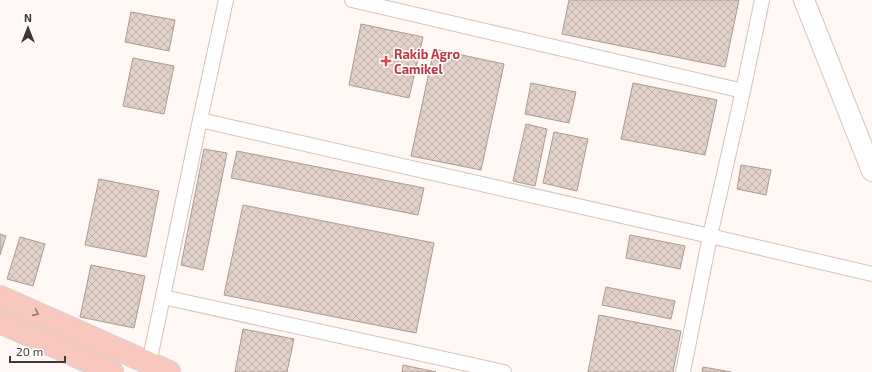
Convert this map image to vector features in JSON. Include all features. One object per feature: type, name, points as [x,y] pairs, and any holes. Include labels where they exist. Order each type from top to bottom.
[{"type":"main road","points":[[804,0],[872,171]]},
{"type":"main road","points":[[0,297],[169,372]]},
{"type":"main road","points":[[0,322],[112,372]]},
{"type":"street","points":[[149,363],[226,0]]},
{"type":"street","points":[[352,0],[743,91]]},
{"type":"street","points":[[683,372],[710,236],[762,0]]},
{"type":"street","points":[[200,120],[872,274]]},
{"type":"street","points":[[163,297],[504,372]]},
{"type":"building","points":[[569,0],[739,0],[725,67],[562,34]]},
{"type":"building","points":[[131,12],[175,20],[169,51],[125,42]]},
{"type":"building","name":"Rakib Agro Camikel","points":[[361,24],[423,37],[409,98],[349,85]]},
{"type":"building","points":[[434,49],[504,64],[481,170],[411,156]]},
{"type":"building","points":[[133,58],[174,66],[164,114],[123,106]]},
{"type":"building","points":[[531,83],[576,92],[569,123],[525,114]]},
{"type":"building","points":[[633,83],[717,100],[705,155],[621,139]]},
{"type":"building","points":[[526,124],[547,129],[535,186],[513,181]]},
{"type":"building","points":[[554,132],[588,139],[577,191],[543,183]]},
{"type":"building","points":[[204,149],[227,153],[203,270],[181,265]]},
{"type":"building","points":[[237,151],[424,188],[418,215],[231,178]]},
{"type":"building","points":[[741,165],[771,170],[766,195],[737,189]]},
{"type":"building","points":[[99,179],[159,191],[146,257],[85,245]]},
{"type":"building","points":[[243,205],[434,243],[416,333],[224,295]]},
{"type":"building","points":[[0,234],[6,236],[0,255]]},
{"type":"building","points":[[630,235],[685,246],[680,269],[626,258]]},
{"type":"building","points":[[20,237],[45,244],[33,286],[7,279]]},
{"type":"building","points":[[91,265],[145,276],[134,328],[80,317]]},
{"type":"building","points":[[606,287],[675,301],[671,319],[602,305]]},
{"type":"building","points":[[599,315],[681,331],[673,372],[588,372]]},
{"type":"building","points":[[243,329],[294,339],[287,372],[235,372]]},
{"type":"building","points":[[403,365],[436,372],[402,372]]},
{"type":"building","points":[[703,367],[731,372],[702,372]]},
{"type":"place","name":"Rakib Agro Camikel","points":[[386,61]]}]
